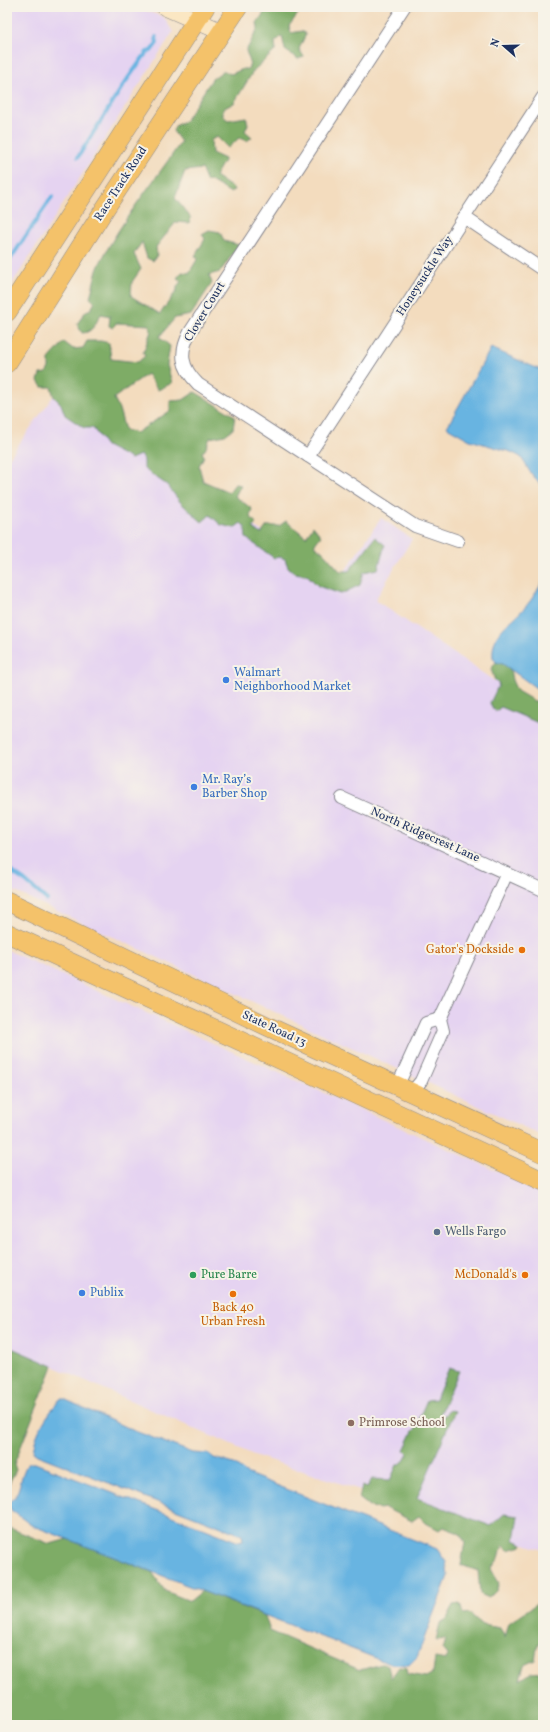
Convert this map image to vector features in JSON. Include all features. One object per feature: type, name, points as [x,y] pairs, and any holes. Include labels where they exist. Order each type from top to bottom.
[{"type":"main road","name":"Race Track Road","points":[[7,363],[106,207],[238,7]]},
{"type":"main road","points":[[7,312],[201,14]]},
{"type":"main road","name":"State Road 13","points":[[7,901],[193,991],[404,1090],[543,1153]]},
{"type":"main road","points":[[14,937],[52,935],[66,930]]},
{"type":"main road","points":[[14,937],[543,1181]]},
{"type":"main road","points":[[146,998],[165,991],[193,991]]},
{"type":"main road","points":[[386,1109],[402,1100],[404,1090]]},
{"type":"street","points":[[165,7],[201,14],[222,32]]},
{"type":"street","name":"Clover Court","points":[[404,7],[195,326],[186,341],[183,359],[185,369],[198,384],[415,526],[458,541]]},
{"type":"street","name":"Honeysuckle Way","points":[[308,456],[543,97]]},
{"type":"street","points":[[464,217],[543,270]]},
{"type":"street","name":"North Ridgecrest Lane","points":[[342,798],[543,890]]},
{"type":"street","points":[[404,1090],[421,1081],[443,1031],[440,1019],[507,873]]},
{"type":"street","points":[[404,1090],[426,1023],[440,1019]]},
{"type":"shaded area","points":[[7,7],[135,7],[164,17],[173,32],[7,292]]},
{"type":"shaded area","points":[[54,395],[223,507],[339,580],[381,518],[412,539],[375,600],[543,714],[543,1136],[7,888],[7,461]]},
{"type":"shaded area","points":[[7,950],[543,1192],[543,1550],[254,1455],[7,1346]]},
{"type":"green space","points":[[268,7],[303,7],[289,26],[291,33],[302,31],[306,34],[299,49],[304,57],[298,59],[285,50],[282,36],[275,42],[276,50],[254,70],[234,103],[223,109],[223,116],[228,120],[246,117],[248,124],[245,131],[252,137],[247,141],[239,138],[228,148],[217,137],[211,140],[212,153],[225,159],[215,176],[234,189],[231,193],[209,180],[206,181],[202,169],[185,171],[175,198],[191,218],[189,223],[176,222],[156,247],[157,255],[153,261],[147,258],[142,242],[134,254],[141,269],[132,282],[131,296],[160,314],[177,290],[177,287],[181,281],[177,278],[182,272],[189,273],[198,258],[195,256],[205,239],[202,234],[209,230],[220,232],[224,241],[239,245],[220,272],[209,275],[212,283],[191,315],[175,318],[159,337],[170,346],[167,365],[172,383],[158,390],[147,374],[114,398],[125,430],[136,433],[170,411],[170,401],[183,400],[195,392],[235,416],[233,429],[225,435],[210,438],[205,450],[202,452],[204,456],[199,466],[203,481],[229,492],[235,484],[241,485],[235,496],[252,509],[250,516],[256,523],[253,528],[261,534],[267,526],[279,526],[286,521],[306,537],[313,526],[321,536],[314,545],[323,552],[340,571],[349,571],[375,537],[385,545],[378,569],[364,572],[360,585],[341,594],[318,586],[307,575],[295,573],[288,567],[285,559],[280,557],[274,558],[246,538],[245,527],[241,523],[234,528],[221,525],[210,515],[202,522],[181,503],[167,485],[144,469],[144,460],[140,455],[131,459],[106,446],[93,428],[84,428],[65,415],[61,404],[54,397],[51,387],[42,387],[38,381],[40,374],[46,373],[49,368],[49,359],[64,342],[73,349],[83,348],[87,341],[101,341],[109,343],[111,359],[138,362],[145,356],[143,353],[151,331],[149,325],[116,323],[113,328],[109,326],[110,316],[101,314],[92,329],[86,333],[82,333],[77,324],[86,311],[91,309],[95,302],[90,298],[98,267],[118,231],[181,142],[173,131],[175,126],[185,121],[212,79],[223,71],[231,74],[243,69],[248,69],[250,62],[246,51],[258,28],[257,23]]},
{"type":"green space","points":[[496,662],[503,664],[510,669],[512,680],[517,691],[534,701],[543,701],[543,725],[501,707],[496,711],[492,708],[490,703],[499,684],[495,681],[491,669]]},
{"type":"green space","points":[[7,1346],[53,1366],[14,1464],[16,1470],[7,1487]]},
{"type":"green space","points":[[449,1368],[459,1371],[439,1420],[450,1410],[455,1411],[417,1498],[491,1526],[504,1514],[518,1516],[514,1540],[523,1544],[522,1546],[508,1550],[503,1545],[499,1558],[491,1569],[499,1583],[496,1591],[489,1598],[480,1594],[478,1571],[461,1565],[465,1542],[459,1533],[443,1527],[439,1530],[426,1523],[419,1516],[412,1521],[385,1508],[379,1509],[369,1506],[359,1498],[362,1486],[367,1488],[372,1479],[390,1480],[397,1465],[404,1461],[408,1454],[404,1450],[413,1431],[422,1422],[419,1418],[427,1400],[436,1399]]},
{"type":"green space","points":[[7,1527],[50,1544],[68,1539],[152,1572],[165,1591],[190,1601],[202,1591],[265,1616],[270,1631],[360,1670],[382,1664],[388,1666],[391,1678],[399,1667],[406,1668],[407,1674],[426,1677],[433,1673],[435,1658],[446,1660],[447,1655],[443,1650],[446,1639],[436,1640],[440,1623],[447,1619],[453,1605],[460,1604],[463,1614],[469,1613],[483,1625],[500,1628],[505,1638],[509,1623],[543,1599],[543,1641],[538,1643],[535,1660],[524,1665],[520,1680],[531,1673],[543,1672],[543,1723],[538,1725],[7,1725]]},
{"type":"water","points":[[491,348],[543,371],[543,487],[530,472],[521,457],[511,452],[470,440],[447,427]]},
{"type":"water","points":[[543,581],[543,693],[503,664],[496,662],[493,658],[493,648],[499,633],[527,605]]},
{"type":"water","points":[[60,1399],[64,1399],[132,1430],[193,1453],[209,1454],[214,1458],[234,1464],[246,1473],[437,1549],[446,1562],[448,1576],[417,1657],[409,1665],[391,1664],[31,1525],[11,1510],[9,1505],[17,1493],[28,1463],[35,1463],[239,1542],[243,1541],[242,1535],[37,1455],[33,1452],[39,1430]]},
{"type":"waterway","points":[[78,157],[124,84],[147,52],[151,51],[157,43],[156,37]]},
{"type":"waterway","points":[[7,264],[52,197]]},
{"type":"waterway","points":[[7,869],[25,881],[47,900]]},
{"type":"place","name":"Walmart Neighborhood Market","points":[[226,680]]},
{"type":"place","name":"Mr. Ray’s Barber Shop","points":[[194,787]]},
{"type":"place","name":"Gator's Dockside","points":[[522,950]]},
{"type":"place","name":"Wells Fargo","points":[[437,1232]]},
{"type":"place","name":"Pure Barre","points":[[193,1275]]},
{"type":"place","name":"McDonald's","points":[[525,1275]]},
{"type":"place","name":"Publix","points":[[82,1293]]},
{"type":"place","name":"Back 40 Urban Fresh","points":[[233,1294]]},
{"type":"place","name":"Primrose School","points":[[351,1423]]}]
